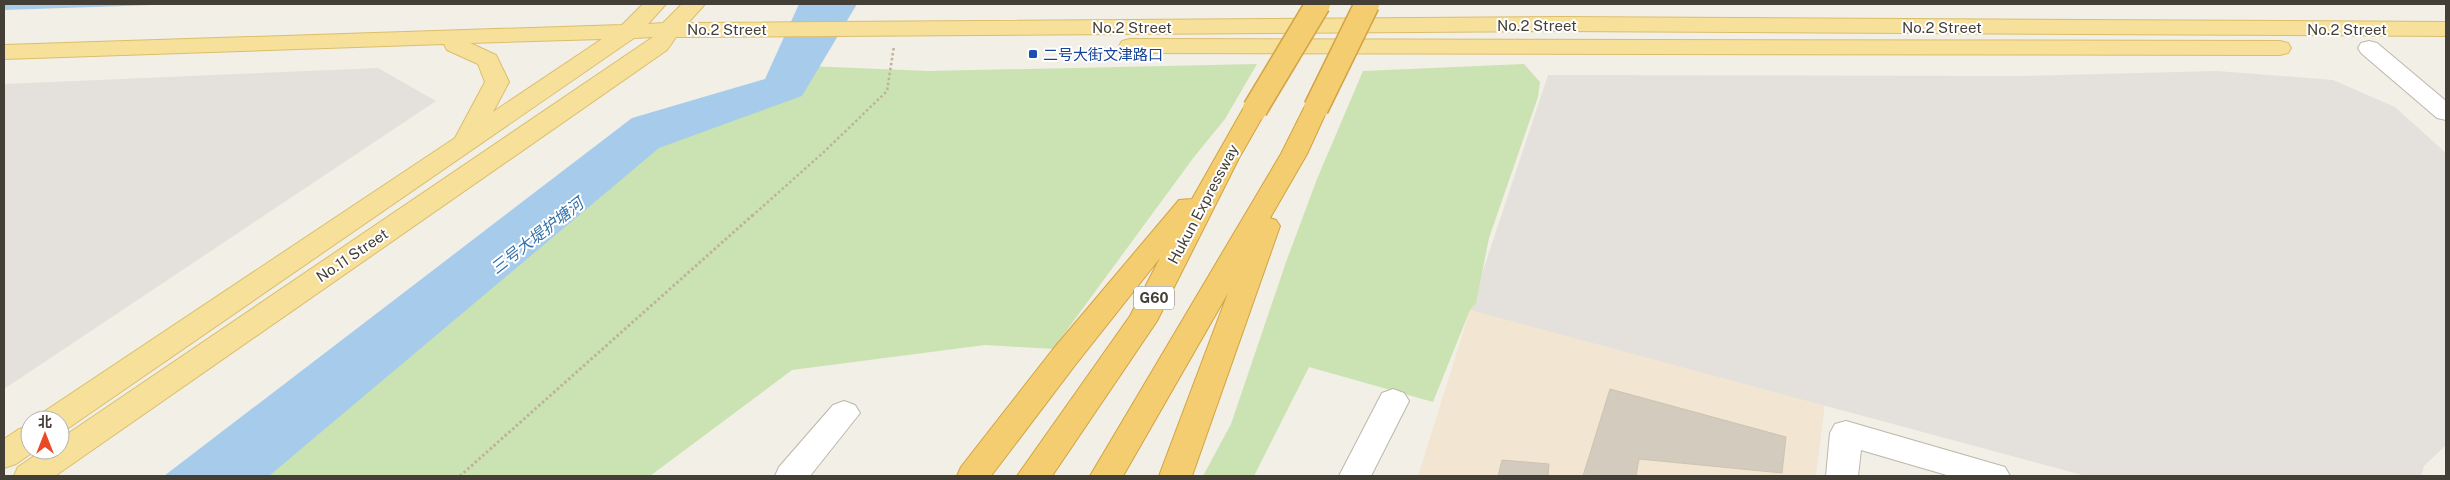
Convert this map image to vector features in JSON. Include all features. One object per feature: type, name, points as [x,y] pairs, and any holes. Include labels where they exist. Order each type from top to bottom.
[{"type":"highway","name":"Hukun Expressway","points":[[1034,476],[1142,321],[1226,158],[1318,4]]},
{"type":"highway","points":[[1106,476],[1294,154],[1367,4]]},
{"type":"highway","points":[[1176,476],[1294,154]]},
{"type":"highway","points":[[973,476],[1065,356],[1226,158]]},
{"type":"main road","name":"No.11 Street","points":[[70,411],[620,38],[654,4]]},
{"type":"main road","name":"No.11 Street","points":[[30,476],[664,37],[694,4]]},
{"type":"main road","name":"No.2 Street","points":[[620,38],[866,37],[1571,24],[2446,29]]},
{"type":"main road","name":"No.2 Street","points":[[866,37],[894,46],[2446,48]]},
{"type":"main road","points":[[4,62],[620,38]]},
{"type":"main road","points":[[4,52],[620,38]]},
{"type":"main road","points":[[455,45],[488,60],[497,82],[464,144]]},
{"type":"main road","points":[[4,455],[20,445]]},
{"type":"street","points":[[2369,48],[2446,113]]},
{"type":"street","points":[[1355,476],[1393,401]]},
{"type":"street","points":[[790,476],[844,413]]},
{"type":"street","points":[[1842,476],[1846,433],[1993,476]]},
{"type":"path","points":[[460,476],[825,151],[887,91],[894,46]]},
{"type":"shaded area","points":[[378,68],[436,101],[4,389],[4,84]]},
{"type":"shaded area","points":[[2217,71],[2333,80],[2395,107],[2446,153],[2446,445],[2424,466],[2421,476],[2086,476],[1470,310],[1548,75],[2020,76]]},
{"type":"shaded area","points":[[1470,310],[1826,396],[1816,476],[1418,476]]},
{"type":"green space","points":[[1257,64],[1225,119],[1194,157],[1053,349],[985,345],[792,370],[650,476],[218,476],[633,133],[808,66],[928,71]]},
{"type":"green space","points":[[1524,64],[1540,82],[1538,97],[1489,238],[1476,303],[1470,310],[1433,402],[1309,367],[1254,476],[1203,476],[1231,424],[1286,262],[1317,179],[1363,71]]},
{"type":"water","points":[[4,4],[183,4],[4,10]]},
{"type":"water","name":"三号大堤护塘河","points":[[799,4],[857,4],[802,96],[659,148],[269,476],[164,476],[632,118],[765,79]]},
{"type":"building","points":[[1610,389],[1786,437],[1782,473],[1639,459],[1636,476],[1583,476]]},
{"type":"building","points":[[1502,460],[1549,464],[1548,476],[1498,476]]},
{"type":"place","name":"二号大街文津路口","points":[[1033,54]]}]
